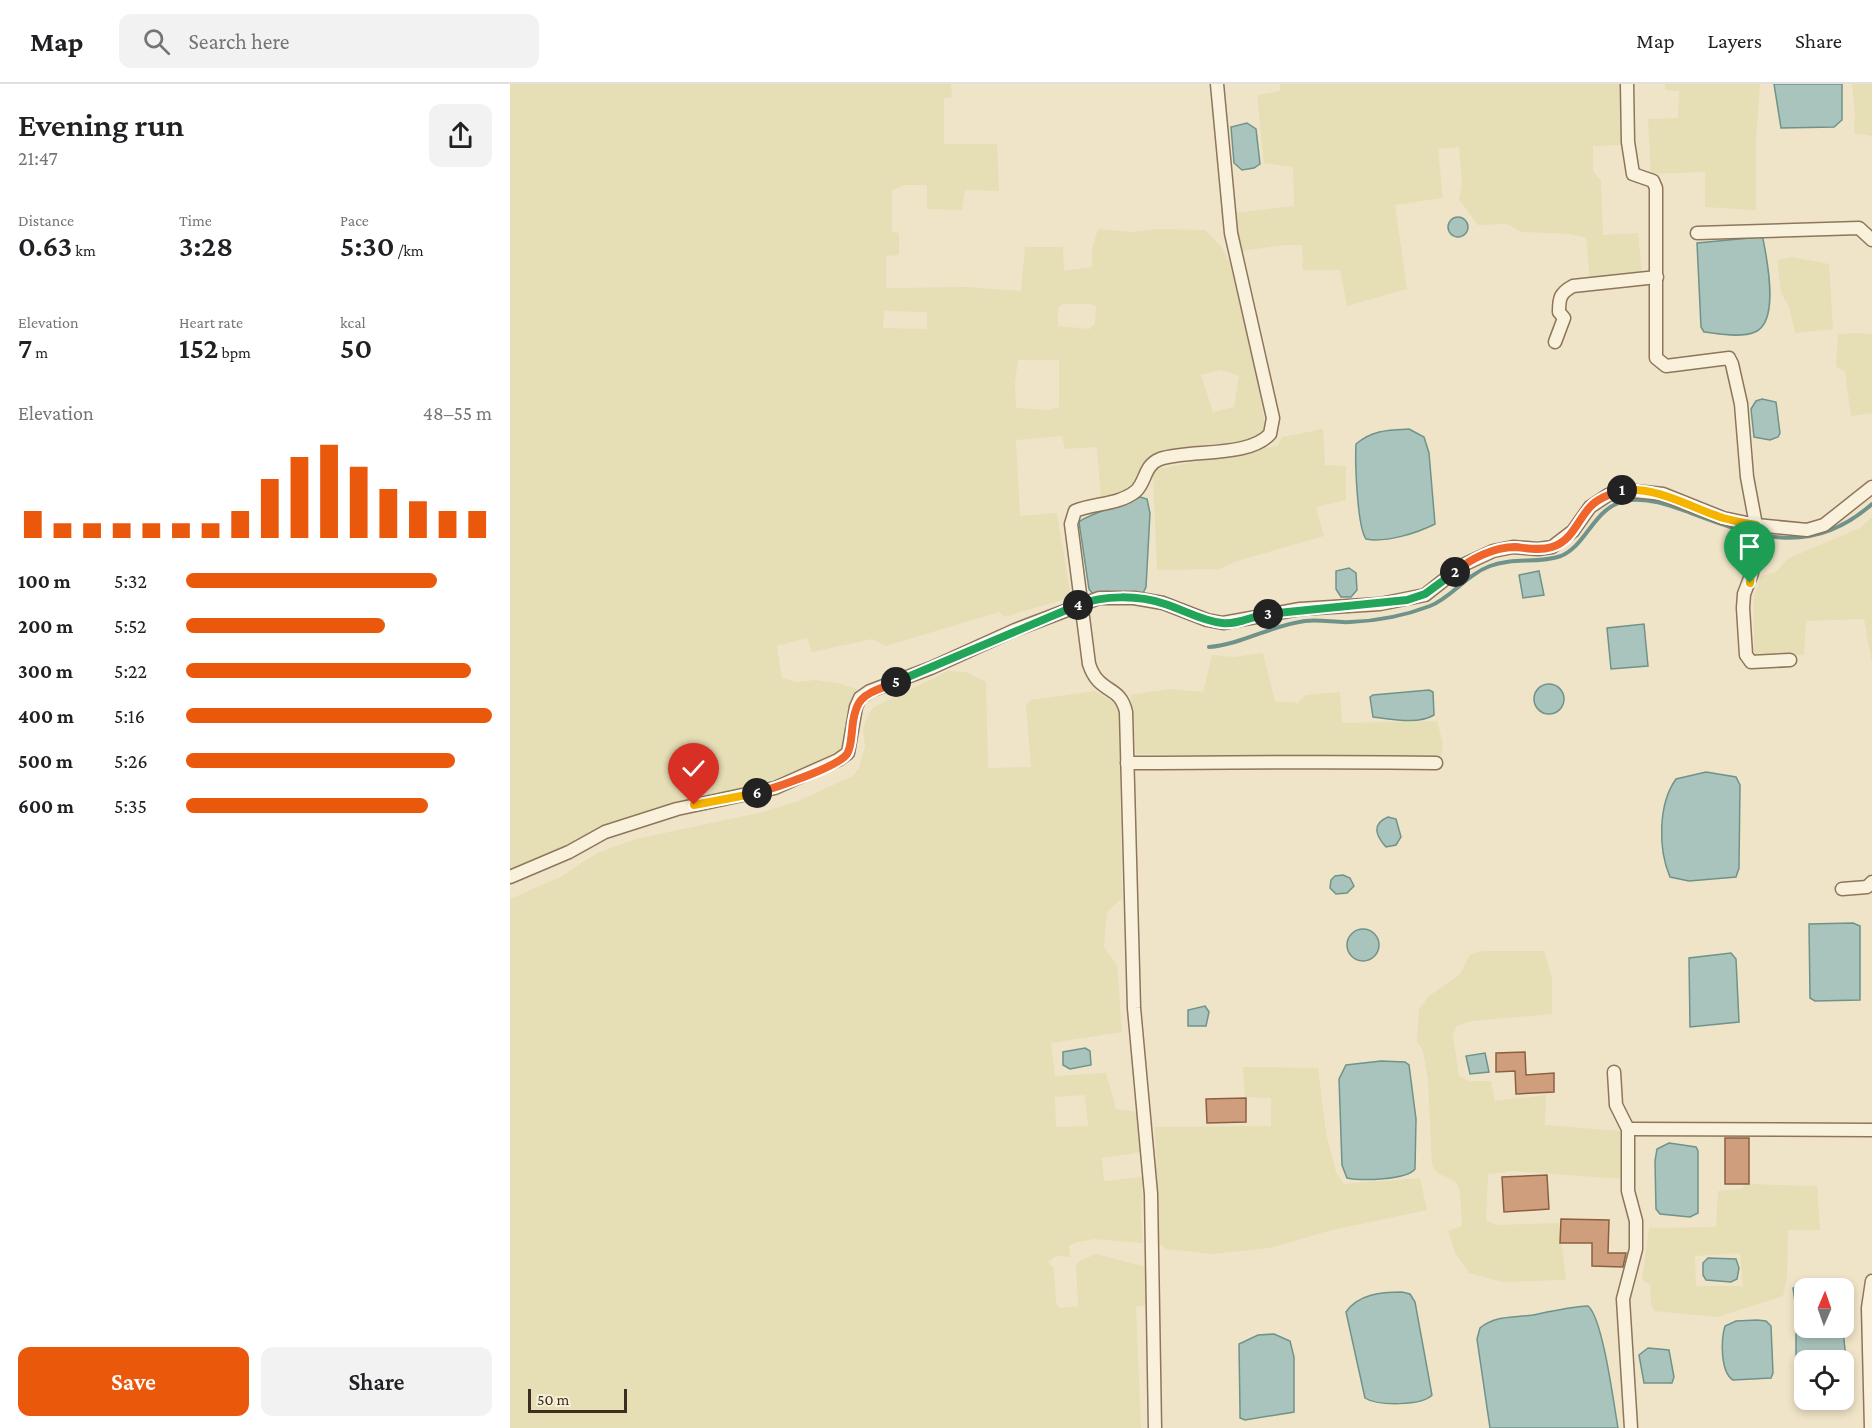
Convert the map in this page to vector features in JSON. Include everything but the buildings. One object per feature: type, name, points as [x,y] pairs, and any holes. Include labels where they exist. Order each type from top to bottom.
[{"type":"street","points":[[1155,1428],[1151,1194],[1134,1008],[1124,702],[1113,691],[1097,682],[1092,674],[1085,648],[1071,538],[1072,516],[1075,511],[1130,495],[1138,490],[1145,472],[1158,460],[1253,446],[1270,434],[1273,418],[1231,233],[1217,84]]},
{"type":"street","points":[[1627,84],[1628,142],[1632,174],[1653,181],[1656,188],[1656,350],[1660,363],[1666,366],[1729,358],[1732,364],[1741,404],[1747,477],[1756,525],[1752,573],[1744,594],[1746,656],[1754,662],[1790,660]]},
{"type":"street","points":[[1697,232],[1859,228],[1872,240]]},
{"type":"street","points":[[1555,342],[1564,318],[1559,312],[1559,297],[1564,291],[1573,286],[1657,277]]},
{"type":"street","points":[[510,877],[569,852],[605,832],[677,809],[749,796],[806,776],[848,753],[855,706],[860,698],[870,691],[1099,598],[1134,598],[1163,603],[1207,620],[1223,623],[1300,609],[1380,604],[1407,600],[1425,594],[1463,565],[1493,551],[1513,547],[1538,549],[1552,547],[1574,531],[1590,507],[1608,495],[1624,490],[1663,494],[1723,518],[1756,525],[1808,530],[1824,525],[1872,487]]},
{"type":"street","points":[[1127,763],[1231,764],[1304,760],[1436,763]]},
{"type":"street","points":[[1842,889],[1867,887],[1872,882]]},
{"type":"street","points":[[1614,1072],[1616,1105],[1628,1129],[1628,1191],[1636,1221],[1636,1250],[1623,1299],[1631,1428]]},
{"type":"street","points":[[1628,1129],[1872,1130]]},
{"type":"street","points":[[1871,1428],[1868,1308],[1872,1281]]},
{"type":"shaded area","points":[[510,84],[951,84],[952,97],[944,98],[944,144],[997,144],[999,191],[965,190],[962,210],[927,209],[927,185],[905,185],[892,190],[892,232],[899,233],[899,255],[886,256],[886,288],[966,287],[1021,291],[1025,247],[1063,247],[1064,271],[1092,267],[1092,249],[1098,229],[1133,232],[1158,229],[1205,230],[1223,249],[1230,264],[1255,364],[1264,419],[1263,433],[1257,438],[1152,457],[1142,465],[1127,491],[1101,499],[1097,447],[1065,449],[1062,436],[1016,440],[1020,516],[1057,513],[1070,592],[1066,599],[1004,617],[999,612],[886,646],[872,639],[812,652],[807,638],[777,646],[782,678],[797,682],[815,680],[837,683],[857,689],[849,711],[842,752],[789,778],[569,848],[510,873]],"holes":[[[1062,304],[1096,306],[1095,324],[1089,329],[1058,326],[1058,308]],[[884,311],[927,312],[927,329],[883,328]],[[1018,360],[1059,360],[1059,407],[1048,410],[1016,408],[1015,382]],[[1221,370],[1239,376],[1234,407],[1213,412],[1201,375]]]},
{"type":"shaded area","points":[[1280,84],[1623,84],[1625,145],[1593,146],[1593,171],[1601,181],[1603,235],[1638,233],[1642,275],[1590,280],[1586,238],[1570,234],[1522,232],[1507,224],[1478,225],[1459,199],[1462,184],[1459,147],[1438,149],[1443,198],[1395,205],[1407,289],[1347,306],[1340,270],[1303,270],[1302,245],[1240,251],[1234,213],[1294,206],[1293,167],[1264,163],[1257,95],[1280,91]]},
{"type":"shaded area","points":[[1665,84],[1760,84],[1756,140],[1756,210],[1705,207],[1705,172],[1651,174],[1648,119],[1678,118],[1679,91],[1665,90]]},
{"type":"shaded area","points":[[1852,84],[1872,84],[1872,136],[1854,133],[1855,113]]},
{"type":"shaded area","points":[[1791,257],[1829,264],[1833,329],[1795,333],[1789,306],[1781,293],[1778,268],[1778,260]]},
{"type":"shaded area","points":[[1838,334],[1872,334],[1872,413],[1851,416],[1845,372],[1836,366]]},
{"type":"shaded area","points":[[1323,429],[1325,465],[1346,466],[1346,500],[1316,507],[1324,536],[1237,561],[1219,569],[1157,570],[1153,473],[1158,469],[1277,446],[1282,437]]},
{"type":"shaded area","points":[[1872,517],[1872,664],[1864,619],[1806,621],[1804,655],[1754,658],[1754,597],[1761,576],[1776,572],[1787,559],[1860,528]]},
{"type":"shaded area","points":[[1263,653],[1275,701],[1298,703],[1306,695],[1340,692],[1342,723],[1437,721],[1443,743],[1441,760],[1136,754],[1131,695],[1169,689],[1203,692],[1212,655],[1233,657]]},
{"type":"shaded area","points":[[948,671],[966,672],[986,682],[988,768],[1031,767],[1026,705],[1031,700],[1095,691],[1119,706],[1122,898],[1107,912],[1104,947],[1117,965],[1122,1032],[1051,1043],[1055,1076],[1106,1073],[1116,1109],[1138,1112],[1141,1152],[1102,1158],[1104,1181],[1143,1177],[1141,1217],[1143,1243],[1094,1239],[1074,1243],[1069,1246],[1070,1257],[1056,1256],[1048,1262],[1054,1268],[1056,1303],[1060,1308],[1078,1306],[1076,1264],[1082,1260],[1096,1254],[1146,1267],[1146,1305],[1136,1307],[1141,1428],[510,1428],[510,899],[562,876],[597,853],[636,839],[763,812],[798,801],[853,776],[859,768],[865,747],[863,729],[874,707]],"holes":[[[1085,1095],[1088,1126],[1056,1127],[1055,1097]]]},
{"type":"shaded area","points":[[1482,951],[1544,951],[1552,978],[1552,1014],[1471,1021],[1457,1026],[1453,1035],[1459,1076],[1469,1081],[1491,1081],[1495,1101],[1546,1095],[1545,1125],[1620,1131],[1621,1179],[1514,1171],[1488,1174],[1486,1220],[1496,1225],[1559,1223],[1566,1280],[1502,1282],[1469,1273],[1455,1252],[1448,1231],[1462,1226],[1460,1191],[1455,1181],[1437,1173],[1432,1165],[1428,1081],[1423,1051],[1417,1042],[1419,1009],[1429,996],[1460,974],[1470,954]]},
{"type":"shaded area","points":[[1243,1067],[1318,1068],[1326,1133],[1336,1172],[1344,1184],[1420,1178],[1427,1210],[1328,1231],[1270,1248],[1211,1254],[1166,1249],[1158,1242],[1155,1127],[1271,1126],[1271,1098],[1245,1097]]},
{"type":"shaded area","points":[[1747,1184],[1817,1186],[1820,1230],[1788,1230],[1787,1277],[1783,1296],[1717,1317],[1654,1311],[1651,1304],[1650,1285],[1642,1280],[1649,1228],[1716,1227],[1718,1191],[1740,1189]],"holes":[[[1740,1253],[1743,1286],[1696,1286],[1695,1256]]]},
{"type":"water","points":[[1774,84],[1842,84],[1842,120],[1834,127],[1781,128]]},
{"type":"water","points":[[1247,123],[1256,129],[1260,164],[1254,168],[1242,170],[1234,163],[1231,127]]},
{"type":"water","points":[[1458,217],[1465,220],[1468,227],[1465,234],[1458,237],[1451,234],[1448,227],[1451,220]]},
{"type":"water","points":[[1760,237],[1763,239],[1765,248],[1770,289],[1770,303],[1763,326],[1755,332],[1743,335],[1704,332],[1701,327],[1697,243]]},
{"type":"water","points":[[1762,399],[1776,402],[1780,433],[1778,437],[1770,440],[1754,437],[1751,409],[1756,401]]},
{"type":"water","points":[[1409,429],[1424,437],[1429,453],[1435,524],[1419,531],[1383,540],[1366,539],[1360,521],[1356,479],[1356,444],[1374,433]]},
{"type":"water","points":[[1140,497],[1147,499],[1150,513],[1146,587],[1143,593],[1138,594],[1093,594],[1089,589],[1079,522]]},
{"type":"water","points":[[1349,568],[1356,573],[1357,590],[1351,597],[1341,597],[1336,589],[1336,571]]},
{"type":"water","points":[[1539,571],[1544,595],[1523,598],[1519,575]]},
{"type":"water","points":[[1644,624],[1648,666],[1611,669],[1607,628]]},
{"type":"water","points":[[1549,684],[1559,689],[1564,699],[1559,709],[1549,714],[1539,709],[1534,699],[1539,689]]},
{"type":"water","points":[[1429,690],[1433,692],[1434,715],[1428,718],[1412,721],[1373,717],[1370,697],[1373,695]]},
{"type":"water","points":[[1706,772],[1736,777],[1740,785],[1739,868],[1736,877],[1689,881],[1670,877],[1663,853],[1662,827],[1670,789],[1676,779]]},
{"type":"water","points":[[1388,817],[1396,819],[1401,837],[1396,845],[1386,847],[1378,835],[1377,827]]},
{"type":"water","points":[[1343,875],[1350,878],[1354,886],[1347,893],[1336,894],[1330,888],[1331,880],[1335,876]]},
{"type":"water","points":[[1853,923],[1860,926],[1860,1000],[1815,1001],[1810,998],[1809,924]]},
{"type":"water","points":[[1363,929],[1374,934],[1379,945],[1374,956],[1363,961],[1352,956],[1347,945],[1352,934]]},
{"type":"water","points":[[1731,953],[1736,959],[1739,1022],[1690,1027],[1689,958]]},
{"type":"water","points":[[1205,1006],[1209,1012],[1206,1026],[1188,1026],[1188,1010]]},
{"type":"water","points":[[1085,1048],[1090,1051],[1091,1065],[1070,1069],[1063,1065],[1063,1052]]},
{"type":"water","points":[[1485,1053],[1489,1072],[1470,1074],[1466,1056]]},
{"type":"water","points":[[1381,1061],[1405,1062],[1409,1065],[1416,1119],[1415,1169],[1410,1173],[1394,1177],[1347,1178],[1342,1165],[1339,1079],[1346,1065]]},
{"type":"water","points":[[1669,1143],[1696,1147],[1698,1151],[1698,1213],[1690,1217],[1660,1214],[1656,1209],[1657,1149]]},
{"type":"water","points":[[1708,1258],[1736,1259],[1739,1268],[1737,1279],[1731,1282],[1706,1280],[1703,1275],[1703,1263]]},
{"type":"water","points":[[1402,1292],[1410,1294],[1415,1302],[1432,1395],[1427,1399],[1410,1403],[1371,1401],[1365,1398],[1346,1312],[1357,1301],[1371,1295]]},
{"type":"water","points":[[1588,1306],[1603,1344],[1618,1428],[1490,1428],[1477,1339],[1480,1328],[1499,1319]]},
{"type":"water","points":[[1736,1321],[1766,1321],[1771,1326],[1773,1373],[1771,1378],[1733,1380],[1724,1363],[1722,1347],[1725,1326]]},
{"type":"water","points":[[1274,1334],[1290,1341],[1294,1357],[1294,1412],[1245,1420],[1240,1418],[1239,1344],[1258,1335]]},
{"type":"water","points":[[1796,1338],[1844,1338],[1845,1350],[1796,1350]]},
{"type":"water","points":[[1648,1348],[1669,1350],[1674,1377],[1672,1383],[1644,1383],[1639,1355]]},
{"type":"waterway","points":[[1209,647],[1234,642],[1293,623],[1371,620],[1420,610],[1445,598],[1473,575],[1490,566],[1561,556],[1570,551],[1608,509],[1630,500],[1661,503],[1739,530],[1784,538],[1806,537],[1828,531],[1850,521],[1872,504]]},
{"type":"route","points":[[694,805],[749,796],[791,783],[844,757],[848,753],[850,744],[855,706],[860,698],[870,691],[931,668],[1015,630],[1099,598],[1134,598],[1163,603],[1207,620],[1223,623],[1238,623],[1259,615],[1300,609],[1407,600],[1425,594],[1440,585],[1463,565],[1493,551],[1513,547],[1538,549],[1552,547],[1574,531],[1590,507],[1608,495],[1624,490],[1645,490],[1663,494],[1723,518],[1756,525],[1750,583]]}]
